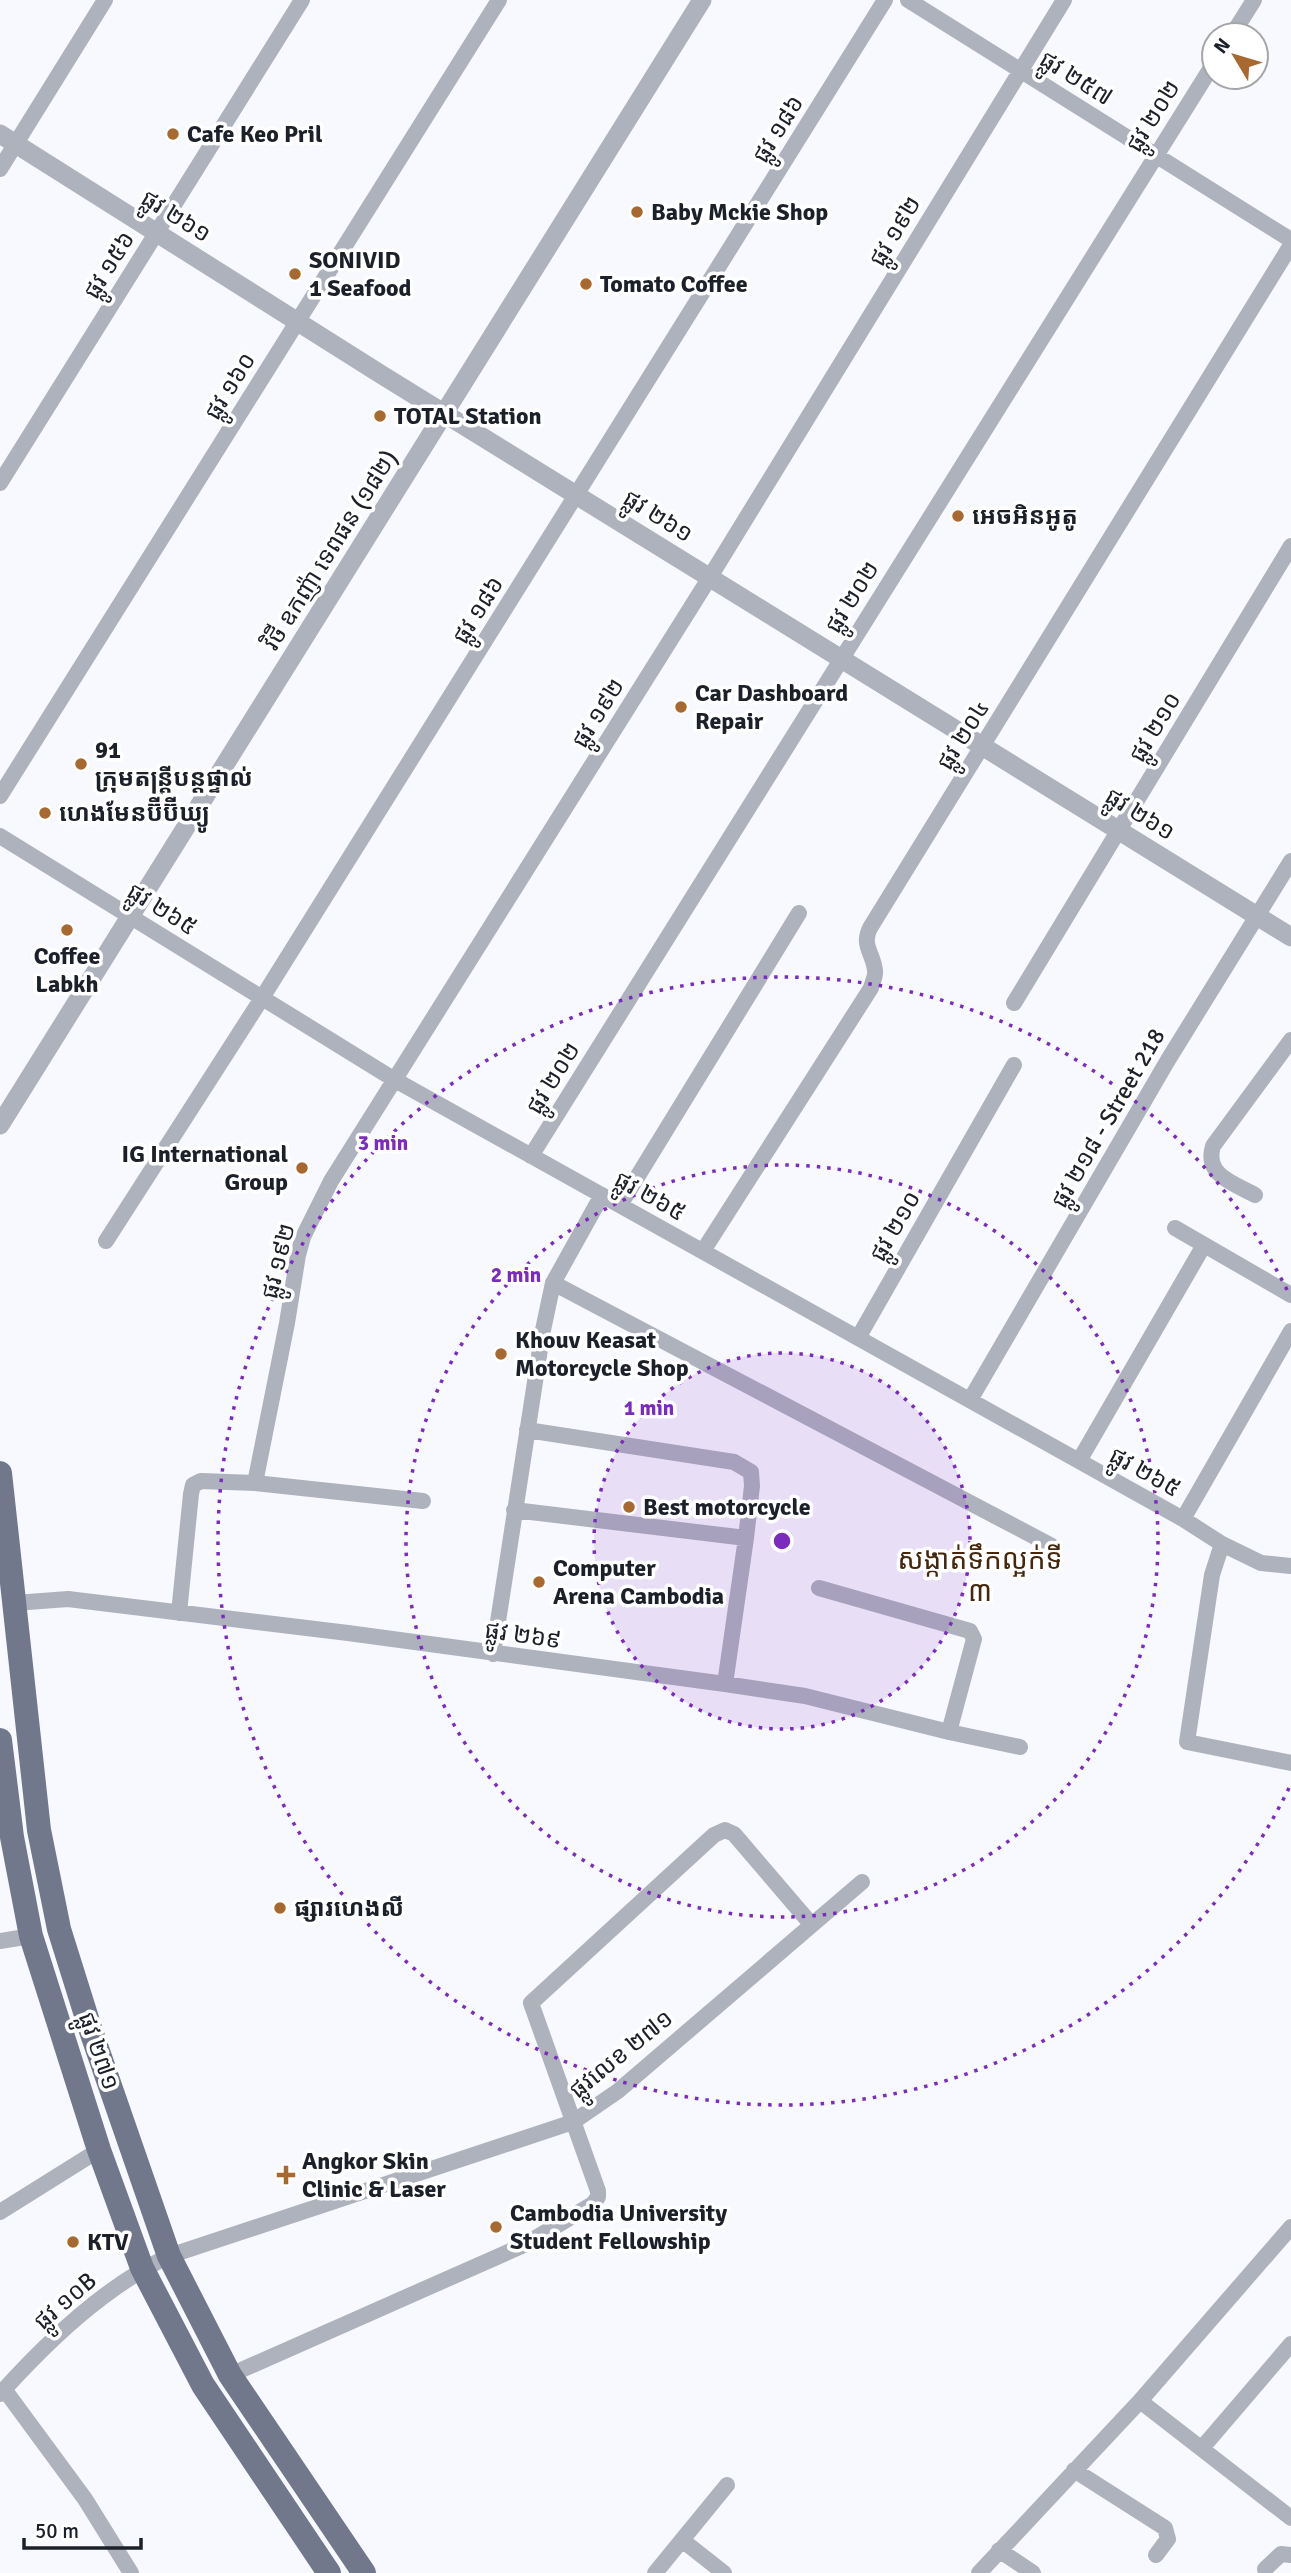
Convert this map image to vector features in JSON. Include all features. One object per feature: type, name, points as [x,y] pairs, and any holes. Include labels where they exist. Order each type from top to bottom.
[{"type":"main road","name":"ផ្លូវ ២៧១","points":[[0,1473],[39,1830],[59,1929],[91,2031],[169,2256],[230,2375],[364,2573]]},
{"type":"main road","name":"ផ្លូវ ២៧១","points":[[0,1740],[6,1838],[32,1936],[99,2150],[142,2269],[203,2385],[329,2573]]},
{"type":"street","points":[[0,169],[8,139],[105,0]]},
{"type":"street","name":"ផ្លូវ ១៥៦","points":[[0,483],[302,0]]},
{"type":"street","name":"ផ្លូវ ១៦០","points":[[0,796],[499,0]]},
{"type":"street","name":"វិថី ឧកញ៉ា ទេពផន (១៨២)","points":[[0,1125],[702,0]]},
{"type":"street","name":"ផ្លូវ ១៨៦","points":[[106,1241],[262,998],[885,0]]},
{"type":"street","name":"ផ្លូវ ២៥៧","points":[[908,0],[1291,243]]},
{"type":"street","name":"ផ្លូវ ១៩២","points":[[255,1483],[303,1237],[331,1181],[710,577],[1064,0]]},
{"type":"street","points":[[1241,21],[1254,0]]},
{"type":"street","name":"ផ្លូវ ២០២","points":[[531,1156],[1200,85]]},
{"type":"street","name":"ផ្លូវ ២៦១","points":[[8,139],[444,413],[1291,937]]},
{"type":"street","name":"ផ្លូវ ២០៤","points":[[703,1251],[871,988],[875,972],[866,945],[866,936],[1291,243]]},
{"type":"street","name":"ផ្លូវ ២១០","points":[[1014,1003],[1291,546]]},
{"type":"street","name":"ផ្លូវ ២៦៥","points":[[0,836],[395,1080],[1183,1519],[1222,1544],[1261,1563],[1291,1566]]},
{"type":"street","name":"ផ្លូវ ២១៨ - Street 218","points":[[970,1401],[1168,1060],[1291,861]]},
{"type":"street","points":[[620,1205],[799,914]]},
{"type":"street","points":[[1255,1195],[1211,1167],[1210,1156],[1213,1146],[1291,1040]]},
{"type":"street","name":"ផ្លូវ ២១០","points":[[858,1338],[1014,1065]]},
{"type":"street","points":[[493,1654],[542,1330],[553,1283],[602,1195]]},
{"type":"street","points":[[1175,1228],[1291,1295]]},
{"type":"street","points":[[1079,1461],[1204,1245]]},
{"type":"street","points":[[553,1283],[1052,1546]]},
{"type":"street","points":[[1183,1519],[1291,1331]]},
{"type":"street","points":[[527,1430],[734,1462],[751,1472],[746,1538],[725,1684]]},
{"type":"street","points":[[179,1613],[193,1485],[201,1481],[255,1483],[422,1502]]},
{"type":"street","points":[[514,1510],[746,1538]]},
{"type":"street","points":[[1222,1544],[1212,1575],[1187,1742],[1291,1763]]},
{"type":"street","points":[[818,1588],[970,1631],[974,1639],[949,1732]]},
{"type":"street","name":"ផ្លូវ ២៦៩","points":[[15,1603],[68,1599],[348,1633],[725,1684],[805,1696],[949,1732],[1020,1746]]},
{"type":"street","points":[[230,2375],[524,2245],[593,2204],[598,2197],[598,2191],[531,2003],[714,1835],[725,1830],[734,1834],[811,1924]]},
{"type":"street","name":"ផ្លូវលេខ ២៧១","points":[[169,2256],[573,2122],[618,2091],[862,1882]]},
{"type":"street","points":[[0,1941],[32,1936]]},
{"type":"street","points":[[0,2212],[99,2150]]},
{"type":"street","points":[[979,2573],[1140,2401],[1291,2227]]},
{"type":"street","name":"ផ្លូវ ១០B","points":[[2,2392],[58,2335],[122,2281],[169,2256]]},
{"type":"street","points":[[1202,2448],[1291,2344]]},
{"type":"street","points":[[2,2392],[85,2499],[131,2573]]},
{"type":"street","points":[[1140,2401],[1291,2518]]},
{"type":"street","points":[[1074,2470],[1165,2528],[1168,2539],[1156,2555]]},
{"type":"street","points":[[655,2573],[727,2485]]},
{"type":"street","points":[[682,2540],[723,2573]]},
{"type":"street","points":[[999,2550],[1033,2573]]},
{"type":"street","points":[[1265,2569],[1281,2554],[1291,2555]]},
{"type":"place","name":"Cafe Keo Pril","points":[[173,134]]},
{"type":"place","name":"Baby Mckie Shop","points":[[637,212]]},
{"type":"place","name":"SONIVID 1 Seafood","points":[[295,274]]},
{"type":"place","name":"Tomato Coffee","points":[[586,284]]},
{"type":"place","name":"TOTAL Station","points":[[380,416]]},
{"type":"place","name":"អេចអិនអូតូ","points":[[958,516]]},
{"type":"place","name":"Car Dashboard Repair","points":[[681,707]]},
{"type":"place","name":"91 ក្រុមតន្រ្តីបន្តផ្ទាល់","points":[[81,764]]},
{"type":"place","name":"ហេងមែនប៊ីប៊ីឃ្យូ","points":[[45,813]]},
{"type":"place","name":"Coffee Labkh","points":[[67,930]]},
{"type":"place","name":"IG International Group","points":[[302,1168]]},
{"type":"place","name":"Khouv Keasat Motorcycle Shop","points":[[501,1354]]},
{"type":"place","name":"Best motorcycle","points":[[629,1507]]},
{"type":"place","name":"Computer Arena Cambodia","points":[[539,1582]]},
{"type":"place","name":"ផ្សារហេងលី","points":[[280,1908]]},
{"type":"place","name":"Angkor Skin Clinic & Laser","points":[[286,2175]]},
{"type":"place","name":"Cambodia University Student Fellowship","points":[[496,2227]]},
{"type":"place","name":"KTV","points":[[73,2242]]},
{"type":"district","name":"សង្កាត់ទឹកល្អក់ទី ៣","points":[[980,1575]]}]
